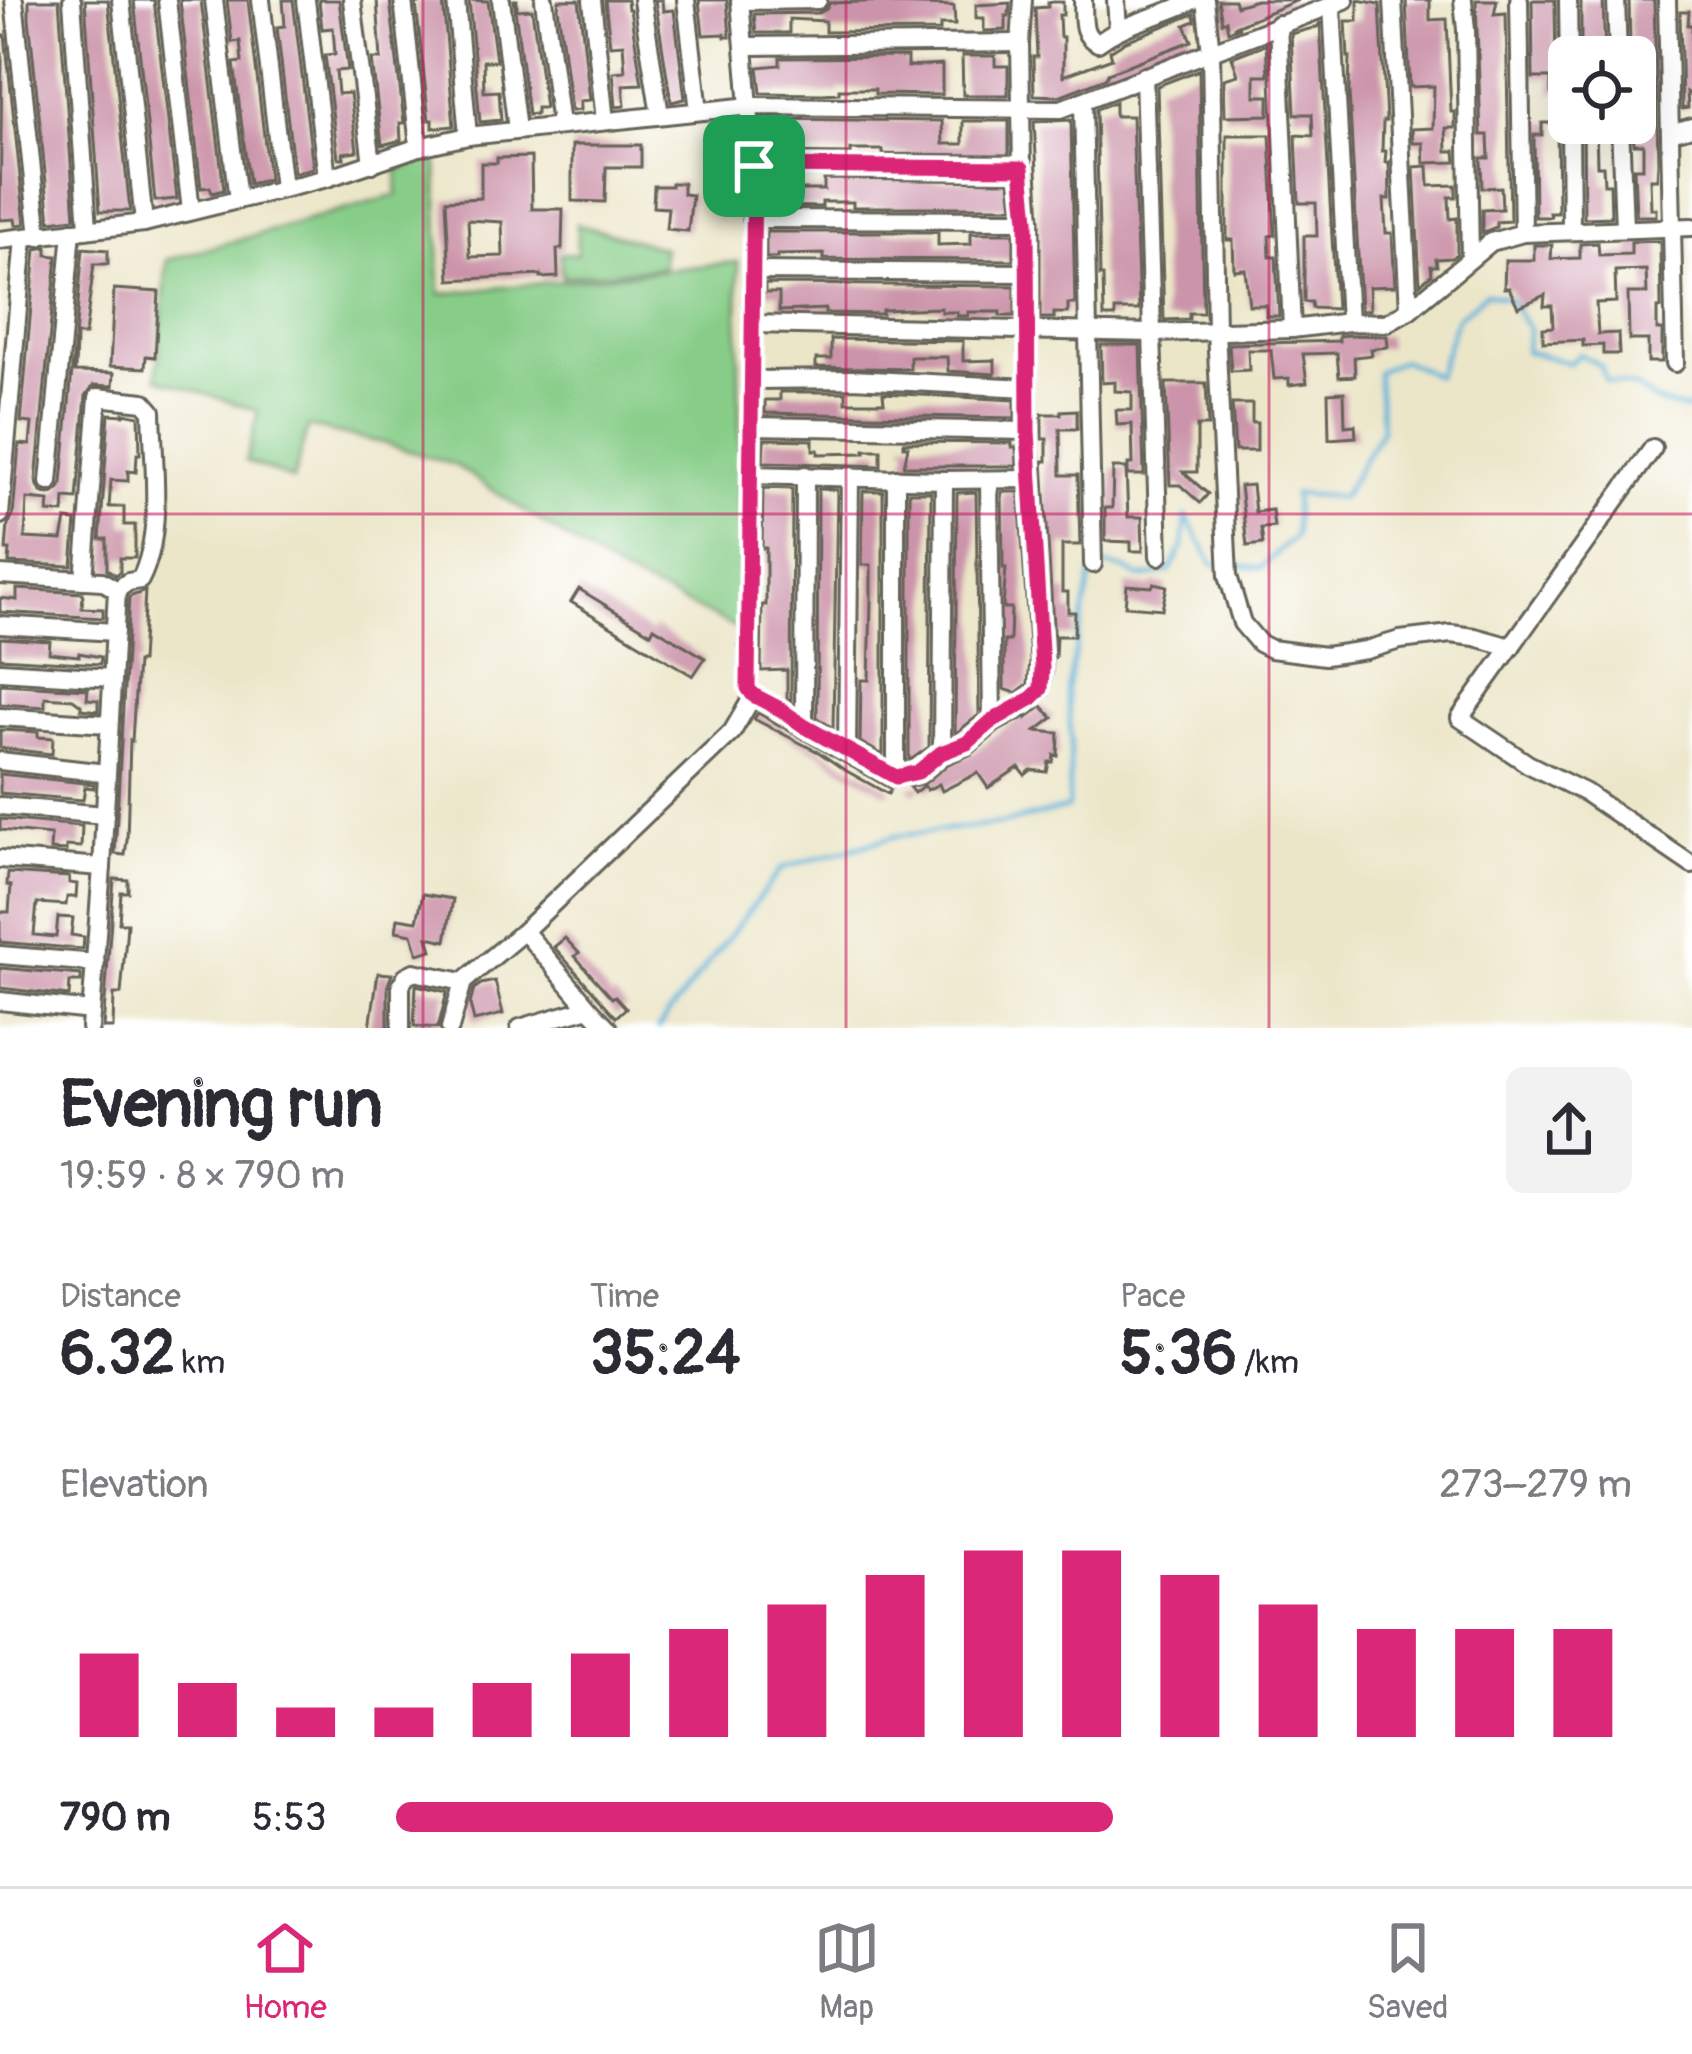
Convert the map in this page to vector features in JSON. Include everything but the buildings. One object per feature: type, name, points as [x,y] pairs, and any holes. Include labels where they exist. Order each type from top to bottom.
[{"type":"street","points":[[0,515],[31,237],[14,0]]},
{"type":"street","points":[[49,482],[80,230],[72,0]]},
{"type":"street","points":[[121,0],[144,223]]},
{"type":"street","points":[[167,0],[191,211]]},
{"type":"street","points":[[214,0],[238,200]]},
{"type":"street","points":[[260,0],[283,188]]},
{"type":"street","points":[[306,0],[327,178]]},
{"type":"street","points":[[352,0],[372,164]]},
{"type":"street","points":[[403,0],[419,147]]},
{"type":"street","points":[[456,0],[468,136]]},
{"type":"street","points":[[501,0],[517,130]]},
{"type":"street","points":[[544,0],[560,125]]},
{"type":"street","points":[[592,0],[605,121]]},
{"type":"street","points":[[642,0],[660,115]]},
{"type":"street","points":[[686,0],[699,111]]},
{"type":"street","points":[[818,0],[740,1],[754,166],[748,688],[804,726],[896,777],[918,772],[941,753],[967,743],[1041,689],[1028,431],[1023,0]]},
{"type":"street","points":[[1083,0],[1084,31],[1098,43],[1162,7],[1194,0]]},
{"type":"street","points":[[1116,0],[1118,28]]},
{"type":"street","points":[[1205,0],[1211,51],[1216,330],[1228,576],[1242,623],[1271,649],[1325,656],[1451,634],[1510,646]]},
{"type":"street","points":[[1393,0],[1409,310]]},
{"type":"street","points":[[1462,0],[1470,258]]},
{"type":"street","points":[[1519,0],[1523,233]]},
{"type":"street","points":[[1568,0],[1568,36]]},
{"type":"street","points":[[1616,0],[1617,36]]},
{"type":"street","points":[[1667,0],[1675,363]]},
{"type":"street","points":[[0,241],[144,223],[327,178],[468,136],[750,106],[1061,110],[1338,2],[1348,322]]},
{"type":"street","points":[[1278,24],[1292,329]]},
{"type":"street","points":[[746,46],[1020,43]]},
{"type":"street","points":[[1144,76],[1160,556]]},
{"type":"street","points":[[1083,101],[1093,564]]},
{"type":"street","points":[[1670,133],[1692,127]]},
{"type":"street","points":[[1570,144],[1571,231]]},
{"type":"street","points":[[1621,144],[1624,228]]},
{"type":"street","points":[[754,166],[1022,168]]},
{"type":"street","points":[[752,219],[1027,220]]},
{"type":"street","points":[[753,324],[1153,333],[1386,323],[1409,310],[1491,242],[1523,233],[1692,227]]},
{"type":"street","points":[[753,271],[1026,274]]},
{"type":"street","points":[[753,380],[1028,388]]},
{"type":"street","points":[[84,580],[98,397],[144,402],[152,411],[154,532],[140,580],[117,590]]},
{"type":"street","points":[[752,426],[1028,431]]},
{"type":"street","points":[[1654,448],[1460,718],[1528,764],[1586,793],[1692,865]]},
{"type":"street","points":[[751,475],[1031,478]]},
{"type":"street","points":[[804,726],[805,475]]},
{"type":"street","points":[[847,749],[850,476]]},
{"type":"street","points":[[896,478],[896,777]]},
{"type":"street","points":[[941,753],[944,480]]},
{"type":"street","points":[[989,480],[992,721]]},
{"type":"street","points":[[0,575],[102,581],[117,590]]},
{"type":"street","points":[[0,1001],[90,1019],[117,590]]},
{"type":"street","points":[[0,625],[115,632]]},
{"type":"street","points":[[0,670],[112,678]]},
{"type":"street","points":[[450,1028],[463,982],[524,931],[732,732],[753,695]]},
{"type":"street","points":[[0,717],[108,724]]},
{"type":"street","points":[[0,761],[106,773]]},
{"type":"street","points":[[0,806],[105,815]]},
{"type":"street","points":[[0,859],[102,866]]},
{"type":"street","points":[[524,931],[608,1028]]},
{"type":"street","points":[[0,955],[96,963]]},
{"type":"street","points":[[401,1028],[401,985],[406,976],[414,972],[463,982]]},
{"type":"street","points":[[520,1028],[589,1008]]},
{"type":"green space","points":[[437,156],[440,294],[738,262],[741,630],[617,572],[455,465],[308,427],[293,480],[246,461],[258,411],[157,378],[167,260],[397,195],[398,170]]},
{"type":"green space","points":[[577,224],[663,248],[663,267],[562,277],[560,253],[577,254]]},
{"type":"waterway","points":[[1100,565],[1122,568],[1141,578],[1169,572],[1183,547],[1186,516],[1213,564],[1261,568],[1295,536],[1294,494],[1342,497],[1382,429],[1377,372],[1402,360],[1437,376],[1457,318],[1486,293],[1508,298],[1529,329],[1525,351],[1570,363],[1579,354],[1601,366],[1606,381],[1638,388],[1654,401],[1687,410],[1692,406]]},
{"type":"waterway","points":[[658,1028],[782,868],[896,836],[1002,824],[1068,808],[1067,690],[1093,568]]},
{"type":"route","points":[[754,166],[1022,168],[1041,689],[967,743],[941,753],[909,776],[896,777],[804,726],[748,688],[754,166]]}]
